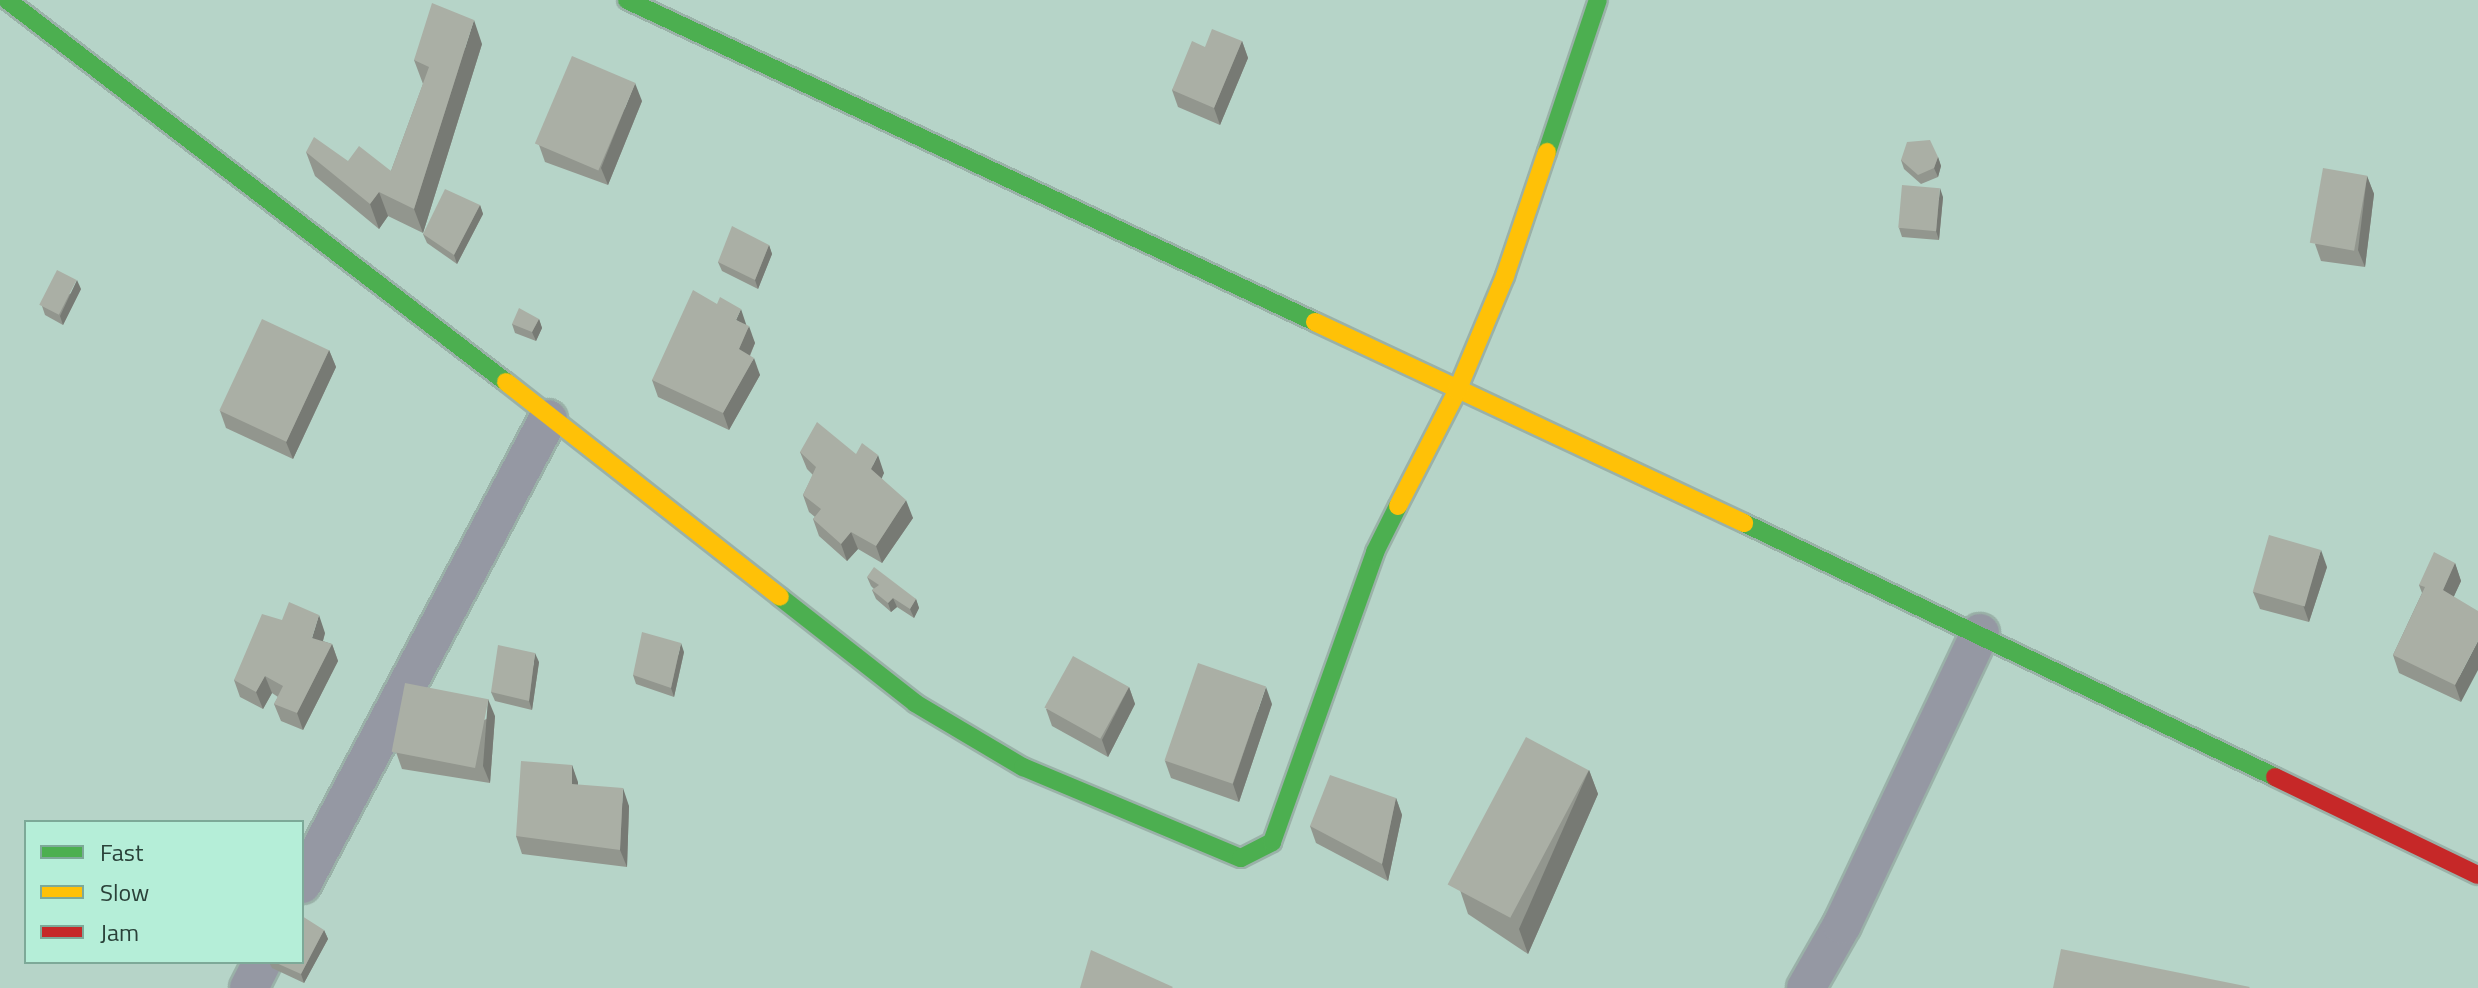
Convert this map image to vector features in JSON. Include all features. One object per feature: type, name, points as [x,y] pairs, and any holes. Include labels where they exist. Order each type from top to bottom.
[{"type":"main road","points":[[7,0],[324,240],[548,419],[904,694],[962,734],[1102,803],[1241,858],[1272,842],[1375,552],[1457,391],[1505,276],[1598,0]]},
{"type":"main road","points":[[627,0],[1457,391],[1980,633],[2478,875]]},
{"type":"street","points":[[304,880],[548,419]]},
{"type":"street","points":[[1806,988],[1842,925],[1980,633]]},
{"type":"street","points":[[249,988],[261,964]]},
{"type":"building","points":[[432,3],[474,20],[414,209],[379,192],[370,204],[306,152],[314,137],[348,161],[359,146],[391,171],[429,67],[414,60]]},
{"type":"building","points":[[1212,29],[1242,41],[1214,108],[1172,90],[1192,41],[1205,47]]},
{"type":"building","points":[[572,56],[636,83],[598,170],[535,143]]},
{"type":"building","points":[[1930,140],[1938,157],[1934,168],[1918,175],[1901,160],[1907,142]]},
{"type":"building","points":[[2323,168],[2367,176],[2354,251],[2310,243]]},
{"type":"building","points":[[1902,185],[1940,188],[1936,231],[1898,228]]},
{"type":"building","points":[[445,189],[480,205],[454,255],[423,234]]},
{"type":"building","points":[[732,226],[769,245],[755,280],[718,262]]},
{"type":"building","points":[[57,270],[77,280],[59,315],[39,305]]},
{"type":"building","points":[[693,290],[717,304],[720,297],[741,309],[736,320],[749,326],[739,349],[754,358],[723,413],[652,380]]},
{"type":"building","points":[[519,308],[539,319],[532,332],[512,324]]},
{"type":"building","points":[[262,319],[329,350],[286,442],[219,411]]},
{"type":"building","points":[[817,422],[856,454],[862,443],[878,455],[871,469],[906,500],[876,546],[851,532],[841,544],[813,519],[821,509],[803,495],[816,467],[800,452]]},
{"type":"building","points":[[2269,535],[2321,550],[2305,607],[2253,592]]},
{"type":"building","points":[[2434,552],[2455,563],[2443,590],[2478,611],[2478,641],[2455,685],[2393,655],[2425,587],[2419,585]]},
{"type":"building","points":[[874,567],[916,599],[910,609],[893,598],[888,603],[872,590],[879,585],[867,577]]},
{"type":"building","points":[[289,602],[319,615],[312,638],[332,644],[297,713],[274,704],[283,686],[265,676],[256,692],[234,680],[262,614],[282,620]]},
{"type":"building","points":[[642,632],[681,643],[671,688],[633,675]]},
{"type":"building","points":[[498,645],[535,653],[529,701],[491,692]]},
{"type":"building","points":[[1073,656],[1129,687],[1100,739],[1044,708]]},
{"type":"building","points":[[1198,663],[1266,686],[1233,784],[1164,760]]},
{"type":"building","points":[[405,683],[488,699],[475,768],[392,752]]},
{"type":"building","points":[[1526,737],[1589,770],[1510,918],[1448,884]]},
{"type":"building","points":[[521,761],[572,765],[572,784],[623,788],[620,850],[516,836]]},
{"type":"building","points":[[1330,775],[1396,798],[1382,864],[1310,826]]},
{"type":"building","points":[[304,917],[324,930],[301,974],[278,964],[304,964]]},
{"type":"building","points":[[2061,949],[2250,987],[2053,988]]},
{"type":"building","points":[[1091,950],[1173,987],[1080,988]]},
{"type":"traffic: fast","points":[[7,0],[506,382]]},
{"type":"traffic: fast","points":[[627,0],[1315,322]]},
{"type":"traffic: fast","points":[[1547,152],[1598,0]]},
{"type":"traffic: fast","points":[[780,597],[915,703],[1023,767],[1241,858],[1272,842],[1375,552],[1398,506]]},
{"type":"traffic: fast","points":[[1744,523],[2275,777]]},
{"type":"traffic: slow","points":[[1398,506],[1457,391],[1505,276],[1547,152]]},
{"type":"traffic: slow","points":[[1315,322],[1744,523]]},
{"type":"traffic: slow","points":[[506,382],[780,597]]},
{"type":"traffic: jam","points":[[2275,777],[2478,875]]}]
